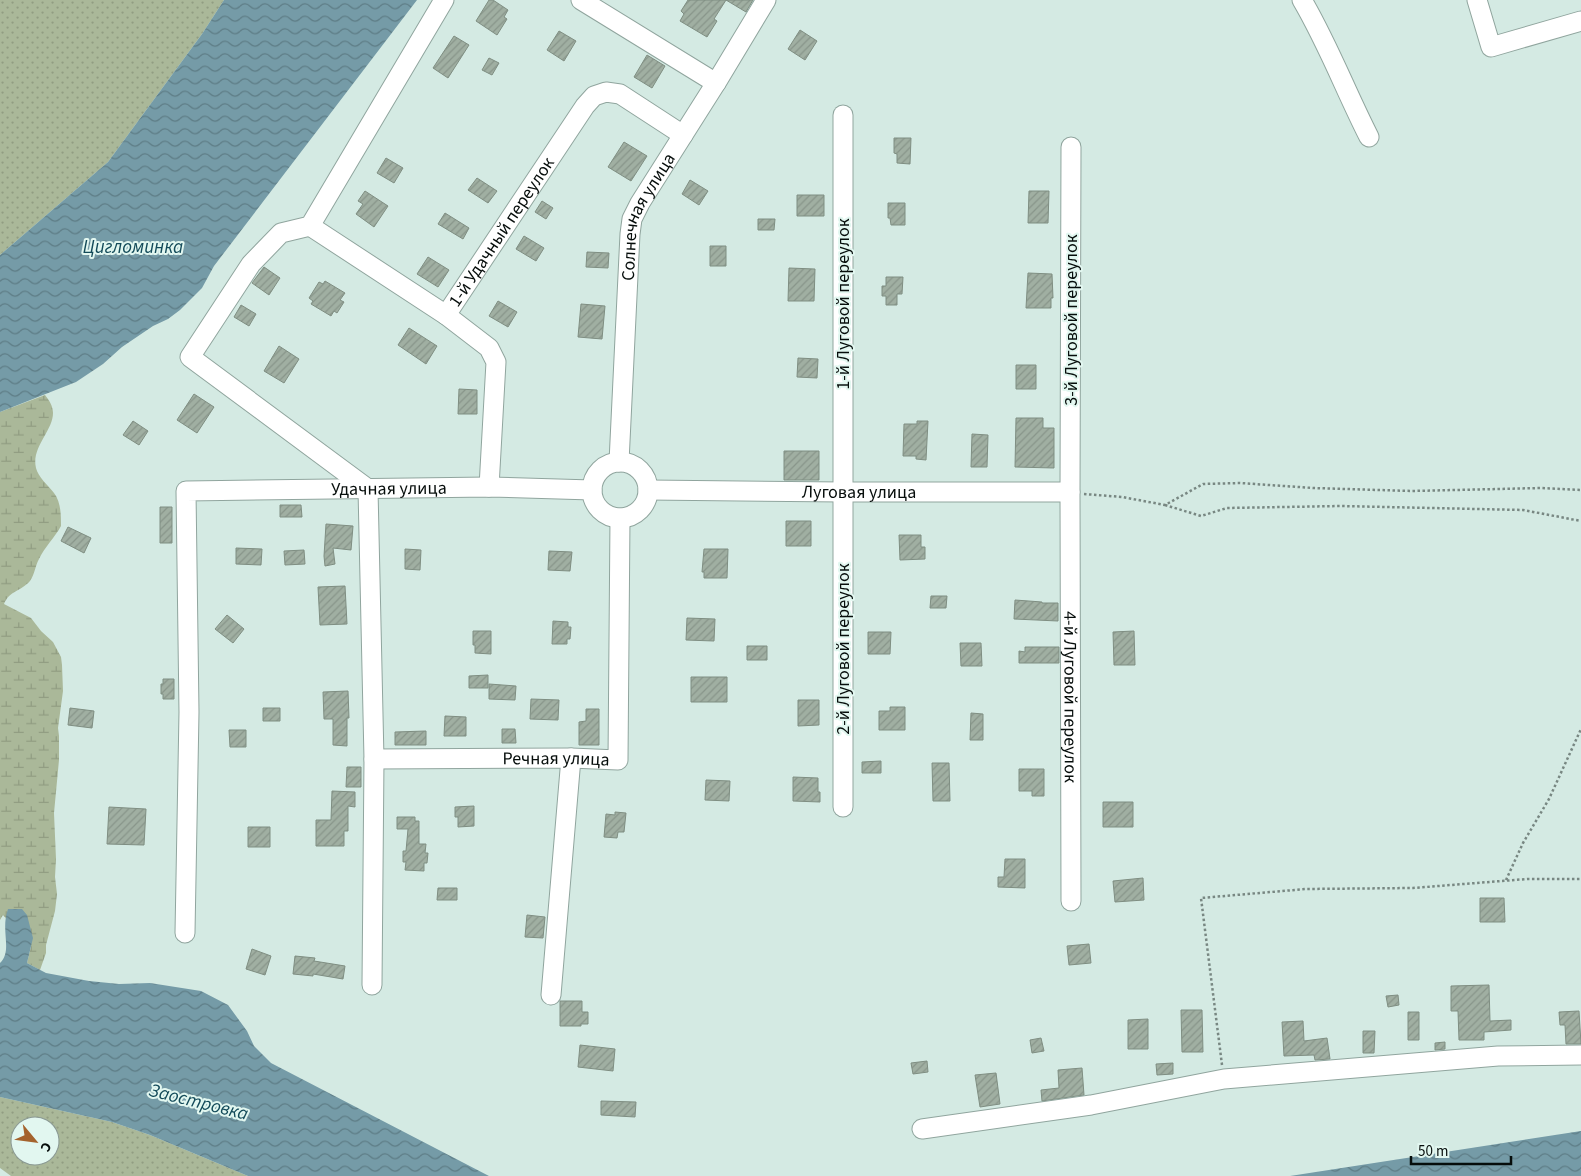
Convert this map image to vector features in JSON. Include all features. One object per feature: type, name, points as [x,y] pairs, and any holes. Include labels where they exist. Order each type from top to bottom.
[{"type":"street","points":[[372,985],[374,759],[368,489],[190,357],[251,264],[281,233],[310,226],[444,0]]},
{"type":"street","points":[[582,0],[716,83]]},
{"type":"street","name":"Солнечная улица","points":[[619,462],[632,219],[640,203],[766,0]]},
{"type":"street","points":[[1302,0],[1330,53],[1351,101],[1370,137]]},
{"type":"street","points":[[1477,0],[1490,47],[1581,21]]},
{"type":"street","name":"1-й Удачный переулок","points":[[489,487],[496,362],[489,348],[446,315],[585,106],[594,96],[606,92],[620,94],[683,135]]},
{"type":"street","name":"1-й Луговой переулок","points":[[843,115],[843,492]]},
{"type":"street","name":"3-й Луговой переулок","points":[[1070,492],[1071,147]]},
{"type":"street","points":[[310,226],[446,315]]},
{"type":"street","points":[[619,462],[628,463],[643,473],[647,481],[648,490],[647,499],[637,513],[629,517],[620,518],[611,517],[603,513],[593,498],[592,490],[594,480],[600,471],[609,465],[619,462]]},
{"type":"street","name":"Удачная улица","points":[[185,933],[189,712],[186,491],[489,487],[592,490]]},
{"type":"street","name":"Луговая улица","points":[[648,490],[1070,492]]},
{"type":"street","name":"2-й Луговой переулок","points":[[843,492],[843,807]]},
{"type":"street","name":"4-й Луговой переулок","points":[[1070,492],[1071,901]]},
{"type":"street","name":"Речная улица","points":[[374,759],[571,758],[618,760],[620,518]]},
{"type":"street","points":[[551,995],[571,758]]},
{"type":"street","points":[[922,1129],[1091,1105],[1224,1079],[1498,1056],[1581,1055]]},
{"type":"path","points":[[1165,505],[1203,484],[1412,491],[1541,488],[1581,490]]},
{"type":"path","points":[[1070,492],[1122,497],[1165,505],[1201,516],[1227,508],[1340,506],[1523,510],[1581,522]]},
{"type":"path","points":[[1505,881],[1523,843],[1549,799],[1581,730]]},
{"type":"path","points":[[1224,1079],[1201,898],[1306,889],[1413,888],[1527,879],[1581,879]]},
{"type":"green space","points":[[0,0],[224,0],[202,34],[108,162],[0,255]]},
{"type":"green space","points":[[45,395],[52,406],[52,420],[39,446],[35,460],[39,475],[58,500],[61,526],[41,555],[30,581],[12,593],[4,604],[31,618],[53,642],[61,657],[62,665],[63,691],[58,728],[59,760],[54,813],[57,894],[46,953],[40,970],[27,963],[31,946],[3,915],[0,920],[0,412]]},
{"type":"green space","points":[[0,1097],[112,1122],[150,1135],[248,1176],[11,1176],[0,1168]]},
{"type":"water","name":"Цигломинка","points":[[224,0],[417,0],[214,266],[202,288],[180,310],[122,347],[103,364],[76,382],[0,412],[0,255],[108,162],[202,34]]},
{"type":"water","name":"Заостровка","points":[[8,909],[22,909],[27,915],[33,938],[27,963],[46,973],[89,981],[119,984],[150,983],[201,991],[228,1005],[247,1031],[254,1046],[271,1063],[489,1176],[248,1176],[150,1135],[112,1122],[0,1097],[0,963],[6,952],[5,925]]},
{"type":"water","points":[[1581,1131],[1581,1176],[1290,1176]]},
{"type":"building","points":[[489,0],[493,0],[508,10],[504,17],[507,19],[497,35],[476,21]]},
{"type":"building","points":[[688,0],[726,0],[714,19],[717,21],[707,37],[680,21],[684,14],[681,11]]},
{"type":"building","points":[[726,0],[753,0],[746,12]]},
{"type":"building","points":[[800,30],[817,41],[805,60],[788,49]]},
{"type":"building","points":[[559,31],[576,41],[564,61],[547,50]]},
{"type":"building","points":[[454,36],[469,45],[448,78],[433,68]]},
{"type":"building","points":[[647,55],[665,66],[652,88],[634,77]]},
{"type":"building","points":[[489,58],[499,63],[492,75],[482,70]]},
{"type":"building","points":[[894,138],[911,138],[910,164],[897,163],[897,154],[894,153]]},
{"type":"building","points":[[624,142],[647,156],[631,181],[608,167]]},
{"type":"building","points":[[386,158],[403,168],[394,183],[377,173]]},
{"type":"building","points":[[477,178],[497,191],[488,203],[468,190]]},
{"type":"building","points":[[690,180],[708,191],[699,205],[682,194]]},
{"type":"building","points":[[365,191],[388,206],[374,227],[356,214],[363,204],[358,201]]},
{"type":"building","points":[[1029,191],[1049,191],[1048,223],[1028,223]]},
{"type":"building","points":[[797,195],[824,195],[824,216],[797,216]]},
{"type":"building","points":[[542,201],[553,208],[546,219],[535,212]]},
{"type":"building","points":[[888,203],[905,203],[905,225],[891,225],[890,218],[888,218]]},
{"type":"building","points":[[445,213],[469,228],[463,239],[438,224]]},
{"type":"building","points":[[758,219],[775,219],[774,230],[758,230]]},
{"type":"building","points":[[524,236],[544,248],[536,261],[516,249]]},
{"type":"building","points":[[710,246],[726,246],[726,266],[710,266]]},
{"type":"building","points":[[587,252],[609,253],[608,268],[586,267]]},
{"type":"building","points":[[428,257],[449,270],[438,287],[417,274]]},
{"type":"building","points":[[264,267],[280,278],[269,295],[252,283]]},
{"type":"building","points":[[789,268],[815,269],[814,301],[788,301]]},
{"type":"building","points":[[1028,273],[1052,274],[1053,298],[1051,298],[1051,308],[1026,308]]},
{"type":"building","points":[[886,277],[903,277],[902,294],[897,294],[897,305],[886,305],[886,296],[882,296],[882,286],[886,286]]},
{"type":"building","points":[[325,281],[345,293],[340,300],[344,302],[337,313],[334,311],[331,316],[311,304],[313,301],[309,298],[319,282],[323,284]]},
{"type":"building","points":[[498,301],[517,312],[508,327],[489,316]]},
{"type":"building","points":[[581,304],[605,306],[602,339],[578,337]]},
{"type":"building","points":[[241,305],[256,314],[249,326],[234,317]]},
{"type":"building","points":[[409,328],[437,346],[426,364],[398,345]]},
{"type":"building","points":[[279,346],[299,359],[284,383],[264,371]]},
{"type":"building","points":[[798,358],[818,359],[817,378],[797,377]]},
{"type":"building","points":[[1016,365],[1036,365],[1036,389],[1016,389]]},
{"type":"building","points":[[459,389],[477,390],[477,414],[458,414]]},
{"type":"building","points":[[194,394],[214,407],[197,433],[177,420]]},
{"type":"building","points":[[1016,418],[1043,418],[1043,428],[1054,428],[1054,468],[1015,467]]},
{"type":"building","points":[[133,421],[148,431],[139,445],[123,435]]},
{"type":"building","points":[[917,421],[928,421],[926,460],[916,459],[916,456],[903,456],[904,424],[917,424]]},
{"type":"building","points":[[972,434],[988,435],[987,467],[971,467]]},
{"type":"building","points":[[784,451],[819,451],[819,480],[784,480]]},
{"type":"building","points":[[280,505],[301,505],[302,517],[280,517]]},
{"type":"building","points":[[160,507],[172,507],[172,543],[160,543]]},
{"type":"building","points":[[786,521],[811,521],[811,546],[786,546]]},
{"type":"building","points":[[326,524],[353,526],[351,550],[333,548],[335,564],[325,566],[324,556]]},
{"type":"building","points":[[68,527],[91,538],[84,553],[61,541]]},
{"type":"building","points":[[899,535],[921,535],[921,547],[925,547],[925,559],[900,560]]},
{"type":"building","points":[[236,548],[262,549],[261,565],[236,564]]},
{"type":"building","points":[[405,549],[421,550],[420,570],[405,569]]},
{"type":"building","points":[[704,549],[728,549],[727,578],[704,578],[704,572],[702,572]]},
{"type":"building","points":[[304,550],[305,564],[285,565],[284,551]]},
{"type":"building","points":[[549,551],[572,552],[570,571],[548,570]]},
{"type":"building","points":[[345,586],[347,624],[320,625],[318,587]]},
{"type":"building","points":[[931,596],[947,596],[946,608],[930,608]]},
{"type":"building","points":[[1015,600],[1058,603],[1058,621],[1014,619]]},
{"type":"building","points":[[227,615],[244,629],[233,643],[215,629]]},
{"type":"building","points":[[687,618],[715,619],[714,641],[686,640]]},
{"type":"building","points":[[553,621],[568,622],[568,627],[571,627],[570,639],[567,639],[567,644],[552,644]]},
{"type":"building","points":[[473,631],[491,631],[491,654],[475,653]]},
{"type":"building","points":[[1134,631],[1135,665],[1114,665],[1113,632]]},
{"type":"building","points":[[868,632],[891,632],[890,654],[868,654]]},
{"type":"building","points":[[960,643],[981,643],[982,666],[961,666]]},
{"type":"building","points":[[747,646],[767,646],[767,660],[747,660]]},
{"type":"building","points":[[1025,647],[1059,647],[1059,663],[1019,663],[1019,651],[1025,652]]},
{"type":"building","points":[[488,675],[488,688],[469,688],[469,676]]},
{"type":"building","points":[[691,677],[727,677],[727,702],[691,702]]},
{"type":"building","points":[[163,679],[174,679],[174,699],[163,699],[161,684],[163,684]]},
{"type":"building","points":[[489,684],[516,686],[515,700],[489,699]]},
{"type":"building","points":[[348,691],[347,746],[333,745],[333,719],[324,719],[323,692]]},
{"type":"building","points":[[531,699],[559,700],[558,720],[530,719]]},
{"type":"building","points":[[798,700],[819,700],[819,725],[798,726]]},
{"type":"building","points":[[890,707],[905,707],[905,730],[879,730],[879,711],[890,711]]},
{"type":"building","points":[[70,708],[94,711],[92,728],[68,725]]},
{"type":"building","points":[[263,708],[280,708],[280,721],[263,721]]},
{"type":"building","points":[[586,709],[599,709],[599,745],[579,745],[579,722],[586,721]]},
{"type":"building","points":[[971,713],[983,714],[983,740],[970,740]]},
{"type":"building","points":[[445,716],[466,717],[466,736],[444,736]]},
{"type":"building","points":[[502,729],[515,729],[516,743],[502,743]]},
{"type":"building","points":[[229,730],[246,730],[246,747],[230,747]]},
{"type":"building","points":[[426,731],[426,745],[395,745],[395,732]]},
{"type":"building","points":[[881,761],[881,773],[862,773],[862,762]]},
{"type":"building","points":[[932,763],[949,763],[950,801],[933,801]]},
{"type":"building","points":[[347,767],[361,767],[361,787],[346,787]]},
{"type":"building","points":[[1019,769],[1044,769],[1044,796],[1032,796],[1032,791],[1019,791]]},
{"type":"building","points":[[793,777],[818,778],[820,802],[793,801]]},
{"type":"building","points":[[706,780],[730,781],[729,801],[705,800]]},
{"type":"building","points":[[332,791],[355,792],[355,807],[348,806],[348,831],[344,831],[344,846],[316,846],[316,820],[331,820]]},
{"type":"building","points":[[1103,802],[1133,802],[1133,827],[1103,827]]},
{"type":"building","points":[[474,806],[474,826],[458,827],[455,807]]},
{"type":"building","points":[[109,807],[146,809],[144,845],[107,844]]},
{"type":"building","points":[[615,812],[626,813],[624,832],[618,832],[617,838],[604,837],[606,814],[615,815]]},
{"type":"building","points":[[397,817],[415,817],[415,821],[419,821],[419,844],[426,844],[425,853],[428,853],[427,863],[424,863],[424,871],[405,870],[406,862],[403,862],[403,851],[406,851],[408,829],[397,829]]},
{"type":"building","points":[[248,827],[270,827],[270,847],[248,847]]},
{"type":"building","points":[[1005,859],[1025,859],[1025,888],[998,887],[998,877],[1004,877]]},
{"type":"building","points":[[1143,878],[1144,900],[1115,902],[1113,881]]},
{"type":"building","points":[[438,888],[457,888],[457,900],[437,900]]},
{"type":"building","points":[[1480,898],[1504,898],[1505,922],[1480,922]]},
{"type":"building","points":[[527,915],[545,917],[543,938],[525,937]]},
{"type":"building","points":[[1089,944],[1091,963],[1069,965],[1067,946]]},
{"type":"building","points":[[252,949],[271,956],[265,975],[246,969]]},
{"type":"building","points":[[295,956],[315,958],[314,961],[345,966],[343,979],[313,974],[313,976],[293,974]]},
{"type":"building","points":[[1489,985],[1490,1021],[1511,1020],[1511,1030],[1484,1032],[1484,1040],[1459,1040],[1458,1011],[1451,1011],[1451,986]]},
{"type":"building","points":[[1398,995],[1399,1005],[1388,1007],[1386,996]]},
{"type":"building","points":[[560,1001],[582,1001],[582,1012],[588,1012],[588,1024],[560,1026]]},
{"type":"building","points":[[1181,1010],[1202,1010],[1203,1052],[1182,1052]]},
{"type":"building","points":[[1579,1011],[1581,1044],[1566,1044],[1565,1025],[1560,1025],[1559,1012]]},
{"type":"building","points":[[1408,1012],[1419,1012],[1419,1040],[1408,1040]]},
{"type":"building","points":[[1148,1019],[1148,1049],[1128,1049],[1128,1020]]},
{"type":"building","points":[[1303,1021],[1304,1041],[1327,1038],[1330,1059],[1315,1060],[1314,1055],[1284,1056],[1282,1022]]},
{"type":"building","points":[[1363,1031],[1375,1031],[1374,1053],[1363,1053]]},
{"type":"building","points":[[1041,1038],[1044,1051],[1032,1053],[1030,1040]]},
{"type":"building","points":[[1445,1042],[1445,1049],[1435,1050],[1435,1043]]},
{"type":"building","points":[[580,1045],[615,1049],[613,1071],[578,1067]]},
{"type":"building","points":[[927,1061],[928,1072],[913,1074],[911,1063]]},
{"type":"building","points":[[1173,1063],[1173,1074],[1157,1075],[1156,1064]]},
{"type":"building","points":[[1082,1068],[1084,1095],[1042,1101],[1041,1090],[1059,1088],[1058,1070]]},
{"type":"building","points":[[996,1073],[1000,1104],[980,1107],[975,1075]]},
{"type":"building","points":[[601,1101],[636,1102],[635,1117],[601,1115]]}]
